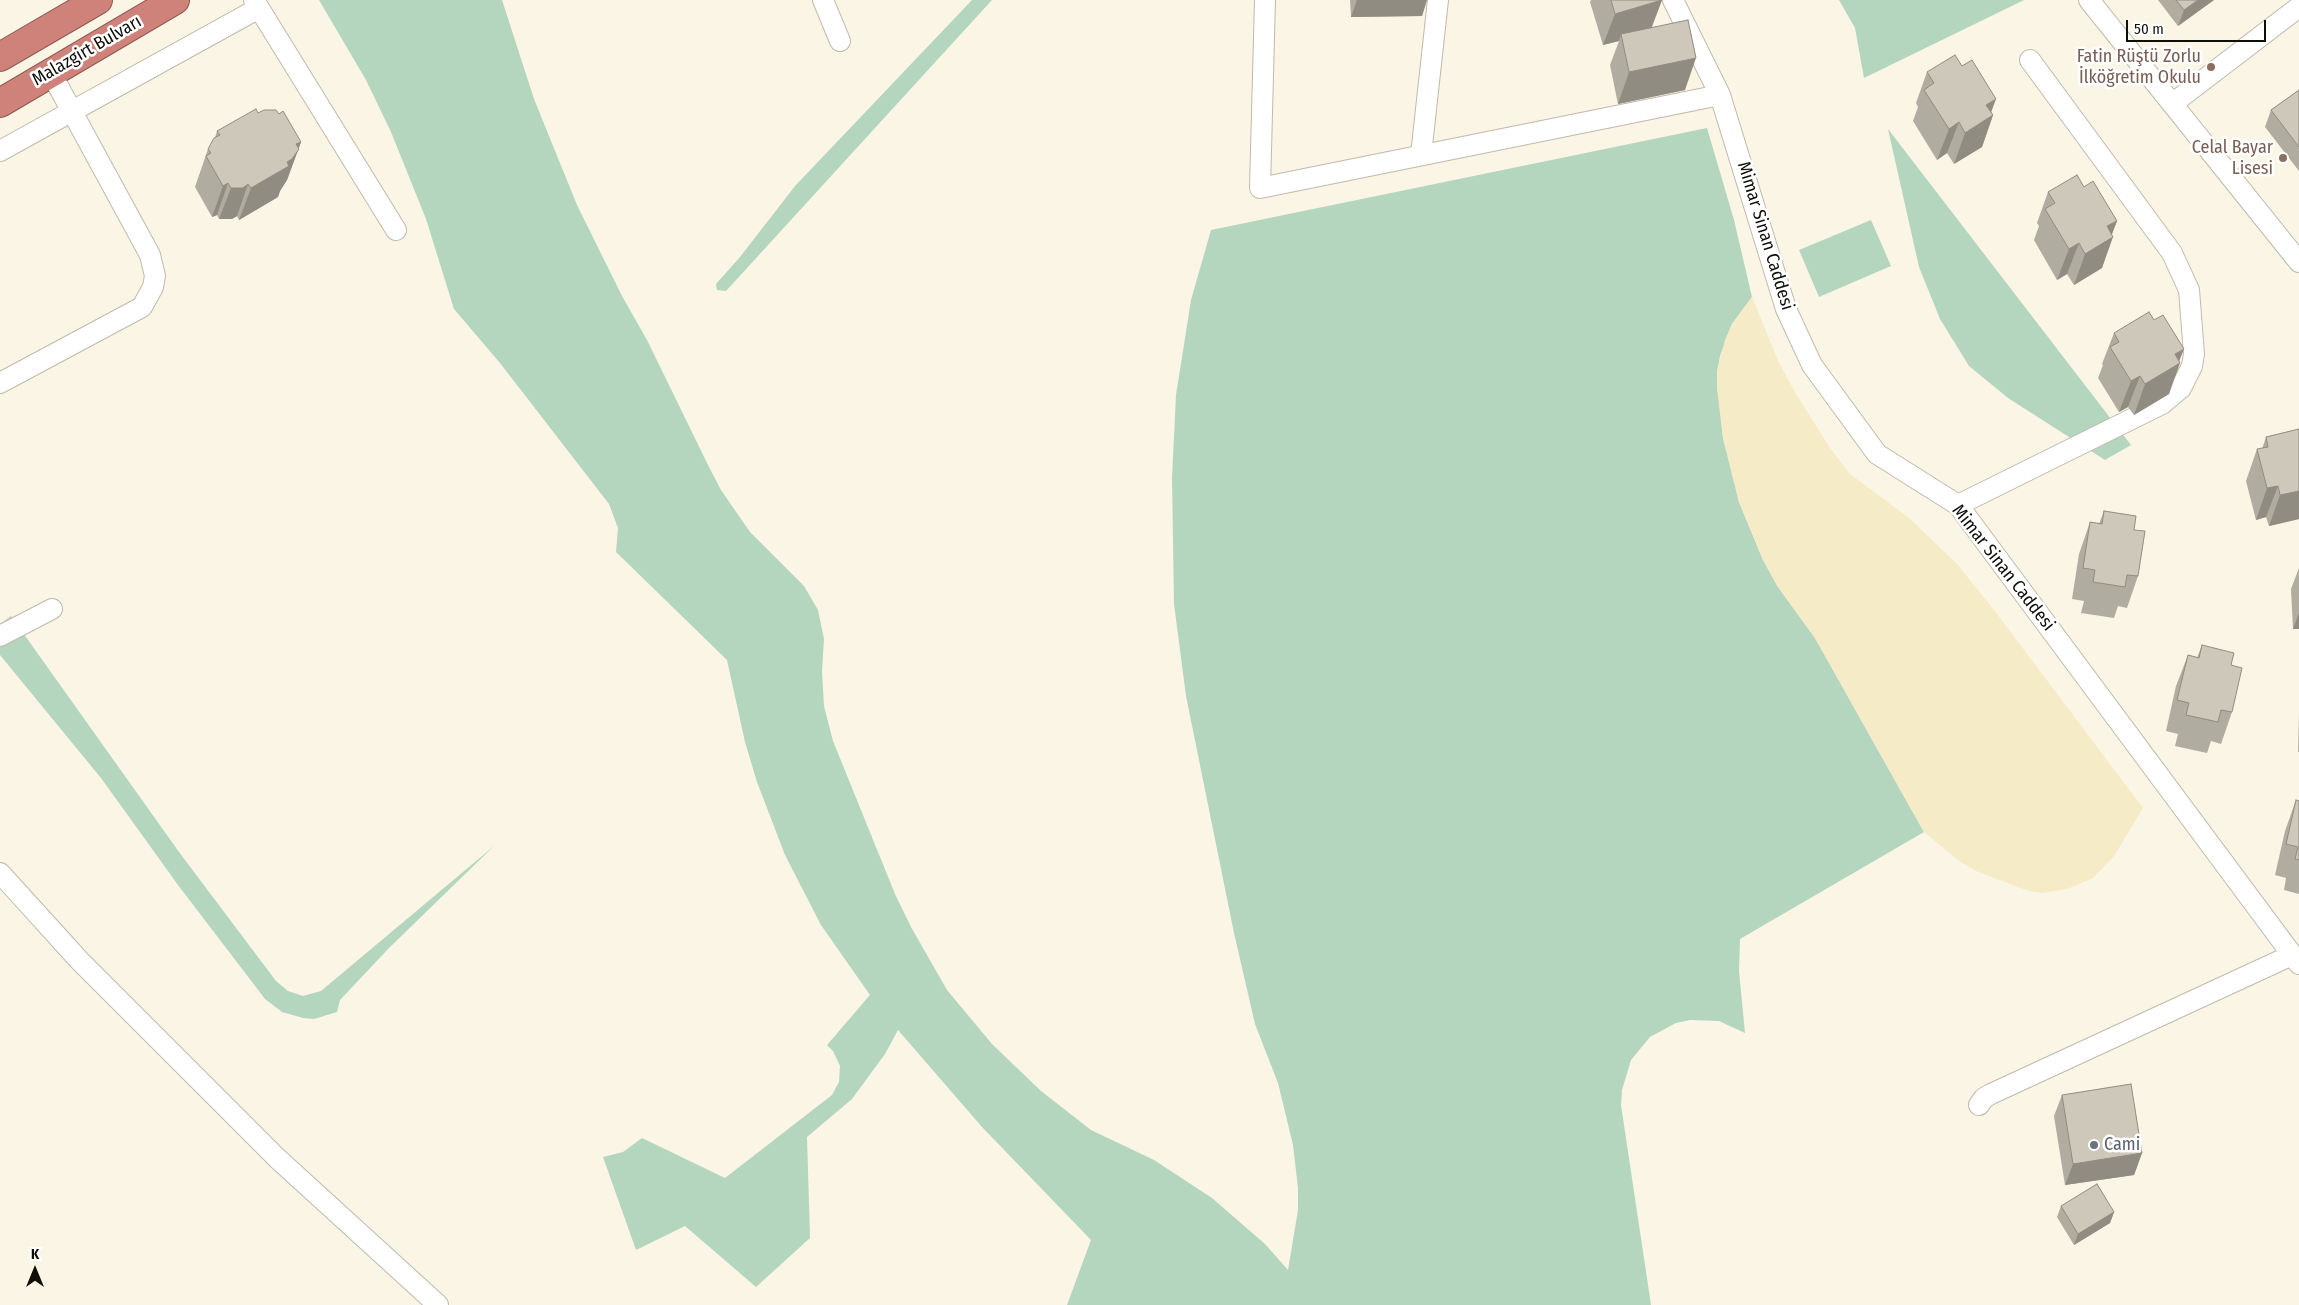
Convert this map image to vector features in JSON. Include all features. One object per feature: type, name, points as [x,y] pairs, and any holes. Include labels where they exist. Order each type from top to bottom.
[{"type":"highway","points":[[0,57],[98,0]]},
{"type":"highway","name":"Malazgirt Bulvarı","points":[[0,102],[175,0]]},
{"type":"street","points":[[823,0],[840,42]]},
{"type":"street","points":[[1264,0],[1260,188],[1720,95]]},
{"type":"street","points":[[1421,155],[1438,0]]},
{"type":"street","name":"Mimar Sinan Caddesi","points":[[1673,0],[1720,95],[1786,309],[1812,365],[1877,454],[1958,505],[2296,959]]},
{"type":"street","points":[[2089,0],[2299,262]]},
{"type":"street","points":[[0,151],[257,4],[396,230]]},
{"type":"street","points":[[2172,104],[2299,7]]},
{"type":"street","points":[[1958,505],[2162,404],[2180,388],[2192,366],[2194,354],[2189,290],[2172,253],[2030,60]]},
{"type":"street","points":[[0,383],[142,307],[153,287],[155,276],[150,255],[50,73]]},
{"type":"street","points":[[0,636],[52,609]]},
{"type":"street","points":[[0,873],[79,960],[271,1153],[438,1305]]},
{"type":"street","points":[[1979,1105],[1984,1098],[1992,1094],[2296,959]]},
{"type":"green space","points":[[319,0],[502,0],[534,99],[577,205],[622,296],[647,340],[709,467],[721,490],[750,532],[804,586],[818,610],[824,639],[822,671],[824,706],[833,741],[895,894],[911,927],[947,990],[992,1044],[1041,1091],[1091,1130],[1154,1160],[1212,1198],[1265,1244],[1288,1270],[1298,1210],[1298,1188],[1293,1145],[1278,1083],[1255,1024],[1234,933],[1186,696],[1174,604],[1172,478],[1176,395],[1191,300],[1211,230],[1707,128],[1734,220],[1752,297],[1732,324],[1720,356],[1717,372],[1723,438],[1739,502],[1763,560],[1778,587],[1815,638],[1924,832],[1740,939],[1739,971],[1745,1033],[1719,1021],[1690,1020],[1676,1023],[1650,1037],[1631,1060],[1622,1090],[1621,1105],[1651,1305],[1067,1305],[1091,1240],[982,1127],[898,1030],[885,1054],[852,1099],[807,1137],[810,1238],[756,1287],[685,1226],[636,1250],[603,1157],[623,1152],[642,1138],[725,1178],[832,1095],[839,1082],[840,1066],[833,1051],[827,1045],[870,995],[821,925],[785,855],[757,782],[745,742],[727,660],[616,552],[618,528],[609,504],[500,363],[454,309],[426,219],[391,132],[366,80]]},
{"type":"green space","points":[[972,0],[992,0],[726,291],[717,290],[716,284],[740,257],[795,186]]},
{"type":"green space","points":[[1839,0],[2024,0],[1864,78],[1855,28]]},
{"type":"green space","points":[[1888,129],[2131,445],[2105,460],[2008,398],[1969,366],[1940,319],[1919,267]]},
{"type":"green space","points":[[1871,220],[1891,266],[1819,297],[1799,250]]},
{"type":"green space","points":[[11,616],[179,852],[276,981],[288,991],[303,996],[321,991],[494,846],[389,948],[340,1000],[337,1012],[314,1019],[282,1012],[265,999],[178,885],[101,778],[0,655],[0,624]]},
{"type":"sand","points":[[1752,297],[1779,363],[1830,448],[1850,474],[1909,518],[1957,564],[1994,610],[2143,808],[2114,856],[2093,878],[2067,889],[2042,893],[2029,891],[1976,871],[1958,860],[1924,832],[1815,638],[1778,587],[1763,560],[1739,502],[1723,438],[1717,389],[1717,372],[1725,340],[1732,324]]},
{"type":"building","points":[[1611,0],[1662,0],[1615,14]]},
{"type":"building","points":[[2176,0],[2198,0],[2184,10]]},
{"type":"building","points":[[1688,20],[1696,58],[1629,72],[1621,34]]},
{"type":"building","points":[[1955,55],[1962,66],[1972,60],[1996,99],[1986,105],[1993,115],[1965,133],[1959,122],[1949,129],[1924,90],[1934,83],[1927,72]]},
{"type":"building","points":[[2299,90],[2299,147],[2271,110]]},
{"type":"building","points":[[256,109],[258,113],[264,110],[276,110],[279,114],[283,111],[301,142],[296,144],[299,149],[292,159],[287,162],[289,166],[251,188],[248,184],[243,188],[231,188],[228,183],[223,186],[206,156],[211,153],[208,149],[214,138],[220,135],[217,131]]},
{"type":"building","points":[[2077,175],[2084,187],[2093,181],[2117,221],[2107,226],[2113,237],[2085,254],[2079,243],[2069,249],[2045,209],[2055,203],[2048,192]]},
{"type":"building","points":[[2149,312],[2154,320],[2163,315],[2184,349],[2175,354],[2180,363],[2145,384],[2140,376],[2131,381],[2110,347],[2119,342],[2114,333]]},
{"type":"building","points":[[2299,429],[2299,491],[2280,495],[2278,486],[2267,488],[2257,449],[2268,447],[2266,437]]},
{"type":"building","points":[[2104,511],[2136,516],[2134,530],[2145,531],[2138,576],[2127,575],[2125,587],[2093,582],[2095,570],[2083,568],[2090,522],[2102,524]]},
{"type":"building","points":[[2202,645],[2234,653],[2231,665],[2242,668],[2232,712],[2221,710],[2218,722],[2186,715],[2189,703],[2177,700],[2188,655],[2199,658]]},
{"type":"building","points":[[2296,800],[2299,801],[2299,860],[2295,859],[2298,847],[2286,844]]},
{"type":"building","name":"Cami","points":[[2131,1084],[2142,1153],[2073,1164],[2062,1095]]},
{"type":"building","points":[[2097,1184],[2114,1212],[2078,1234],[2061,1206]]},
{"type":"place","name":"Fatin Rüştü Zorlu İlköğretim Okulu","points":[[2211,67]]},
{"type":"place","name":"Celal Bayar Lisesi","points":[[2283,158]]},
{"type":"place","name":"Cami","points":[[2094,1145]]}]
